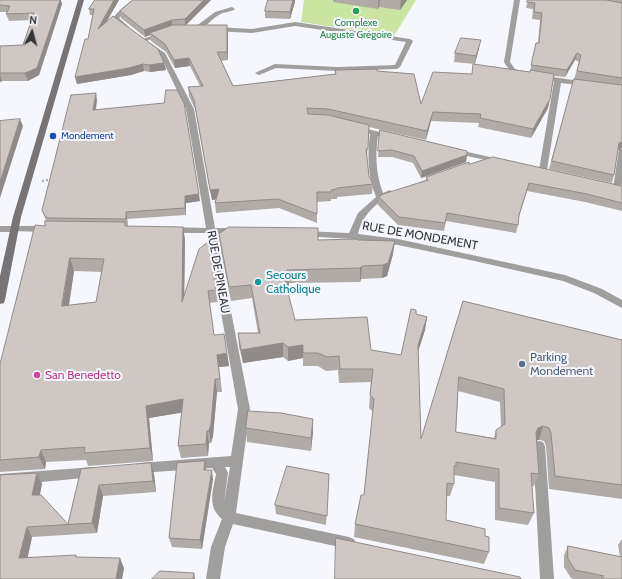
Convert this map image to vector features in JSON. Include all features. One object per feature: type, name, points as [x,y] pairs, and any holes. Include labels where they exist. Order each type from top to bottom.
[{"type":"street","points":[[0,300],[14,229],[81,0]]},
{"type":"street","points":[[131,31],[118,22],[116,18],[136,0]]},
{"type":"street","points":[[517,0],[507,62],[512,70],[525,75],[594,85]]},
{"type":"street","points":[[197,29],[217,13],[232,9]]},
{"type":"street","points":[[181,30],[197,29],[252,31],[295,24],[410,41],[397,67],[338,69],[275,66],[259,73]]},
{"type":"street","name":"RUE DE PINEAU","points":[[166,33],[140,38],[163,54],[190,110],[212,243],[244,409],[229,517],[218,546],[213,579]]},
{"type":"street","points":[[543,170],[558,80]]},
{"type":"street","points":[[343,125],[397,138]]},
{"type":"street","points":[[374,132],[371,155],[373,179],[380,197]]},
{"type":"street","points":[[442,148],[509,163]]},
{"type":"street","points":[[616,188],[622,151]]},
{"type":"street","points":[[474,164],[488,158]]},
{"type":"street","points":[[353,236],[354,229],[365,210],[380,197],[401,190]]},
{"type":"street","points":[[0,229],[59,230]]},
{"type":"street","points":[[162,230],[242,231]]},
{"type":"street","name":"RUE DE MONDEMENT","points":[[298,233],[353,236],[398,242],[565,278],[598,291],[622,304]]},
{"type":"street","points":[[539,446],[547,579]]},
{"type":"street","points":[[127,469],[237,461]]},
{"type":"street","points":[[215,462],[222,473],[218,503],[220,510],[229,517],[360,545]]},
{"type":"street","points":[[0,480],[104,471]]},
{"type":"path","points":[[27,183],[56,179]]},
{"type":"green space","name":"Complexe Auguste Grégoire","points":[[304,0],[416,0],[394,36],[301,22]]},
{"type":"building","points":[[0,0],[60,0],[37,68],[25,73],[0,73],[0,46],[23,45],[34,13],[6,14],[10,6],[0,5]]},
{"type":"building","points":[[95,0],[114,0],[98,29],[113,16],[158,49],[164,63],[149,65],[143,64],[129,68],[75,77],[85,39],[88,39],[94,9],[89,9]]},
{"type":"building","points":[[133,0],[204,0],[185,19],[172,20],[144,30],[120,11]]},
{"type":"building","points":[[268,0],[293,0],[290,12],[265,11]]},
{"type":"building","points":[[528,0],[606,0],[622,3],[622,78],[577,71],[581,55],[577,53],[567,70],[531,65],[536,43],[539,43],[542,13],[534,12],[535,3],[527,2]]},
{"type":"building","points":[[173,25],[227,25],[227,52],[217,52],[233,86],[336,74],[335,70],[377,69],[377,71],[414,74],[421,104],[433,72],[472,74],[473,64],[554,74],[550,99],[533,129],[480,118],[481,114],[433,112],[427,131],[328,109],[307,108],[308,114],[328,115],[369,125],[368,149],[366,149],[369,176],[373,184],[337,188],[331,190],[331,192],[317,192],[317,214],[278,199],[215,203],[219,189],[210,190],[194,100],[188,87],[203,86],[189,58],[174,60],[165,44],[150,33]]},
{"type":"building","points":[[461,38],[481,40],[476,56],[455,53]]},
{"type":"building","points":[[574,79],[622,85],[622,142],[619,143],[614,175],[552,161]]},
{"type":"building","points":[[166,90],[177,90],[184,103],[199,194],[185,196],[185,208],[126,212],[126,219],[48,218],[45,216],[42,210],[71,95],[96,93],[93,110],[164,103]]},
{"type":"building","points":[[20,119],[0,182],[0,121]]},
{"type":"building","points":[[380,130],[467,151],[467,155],[422,171],[414,156],[392,150],[378,151]]},
{"type":"building","points":[[493,157],[622,186],[622,203],[587,194],[529,183],[519,215],[518,225],[447,213],[445,223],[399,217],[379,197],[383,194],[428,180],[426,177],[469,162],[469,164]]},
{"type":"building","points":[[45,221],[125,222],[125,226],[183,227],[182,302],[199,249],[208,242],[216,290],[208,291],[214,335],[224,334],[227,353],[217,355],[220,379],[215,379],[211,424],[209,431],[207,431],[206,444],[178,446],[183,399],[146,406],[150,448],[84,453],[85,447],[41,450],[39,457],[0,460],[0,364],[35,225],[45,226]],"holes":[[[70,258],[104,259],[96,302],[62,306]]]},
{"type":"building","points":[[229,227],[318,228],[318,240],[357,239],[395,241],[388,263],[383,265],[362,266],[360,268],[287,270],[289,275],[284,277],[295,320],[367,317],[371,350],[401,355],[411,309],[416,310],[416,314],[427,317],[418,345],[421,439],[463,301],[622,340],[622,485],[555,476],[551,433],[549,428],[543,426],[538,428],[536,433],[539,474],[531,473],[534,513],[499,508],[499,469],[456,462],[456,466],[454,466],[454,484],[447,483],[446,520],[485,529],[485,536],[489,537],[489,552],[355,524],[361,495],[364,495],[374,399],[370,395],[373,369],[340,369],[339,356],[327,357],[318,353],[303,353],[303,345],[288,347],[283,343],[241,350],[238,333],[260,333],[251,285],[229,287],[219,234]],"holes":[[[459,377],[504,389],[505,424],[496,430],[496,439],[456,432]]]},
{"type":"building","points":[[248,411],[281,413],[313,419],[311,438],[246,428]]},
{"type":"building","points":[[205,461],[204,470],[212,470],[200,540],[169,538],[177,463]]},
{"type":"building","points":[[151,463],[153,481],[99,485],[92,523],[27,527],[19,558],[76,555],[76,557],[120,558],[116,579],[0,579],[0,475],[37,473],[32,495],[41,495],[68,524],[81,469]]},
{"type":"building","points":[[287,466],[329,474],[327,516],[275,505]]},
{"type":"building","points":[[336,538],[520,577],[521,579],[335,579]]},
{"type":"building","points":[[568,546],[622,557],[622,579],[601,579],[604,576],[575,570],[568,559]]},
{"type":"building","points":[[160,571],[194,573],[193,579],[152,579]]},
{"type":"place","name":"Complexe Auguste Grégoire","points":[[356,11]]},
{"type":"place","name":"Mondement","points":[[53,136]]},
{"type":"place","name":"Secours Catholique","points":[[258,282]]},
{"type":"place","name":"Parking Mondement","points":[[522,364]]},
{"type":"place","name":"San Benedetto","points":[[37,375]]}]
